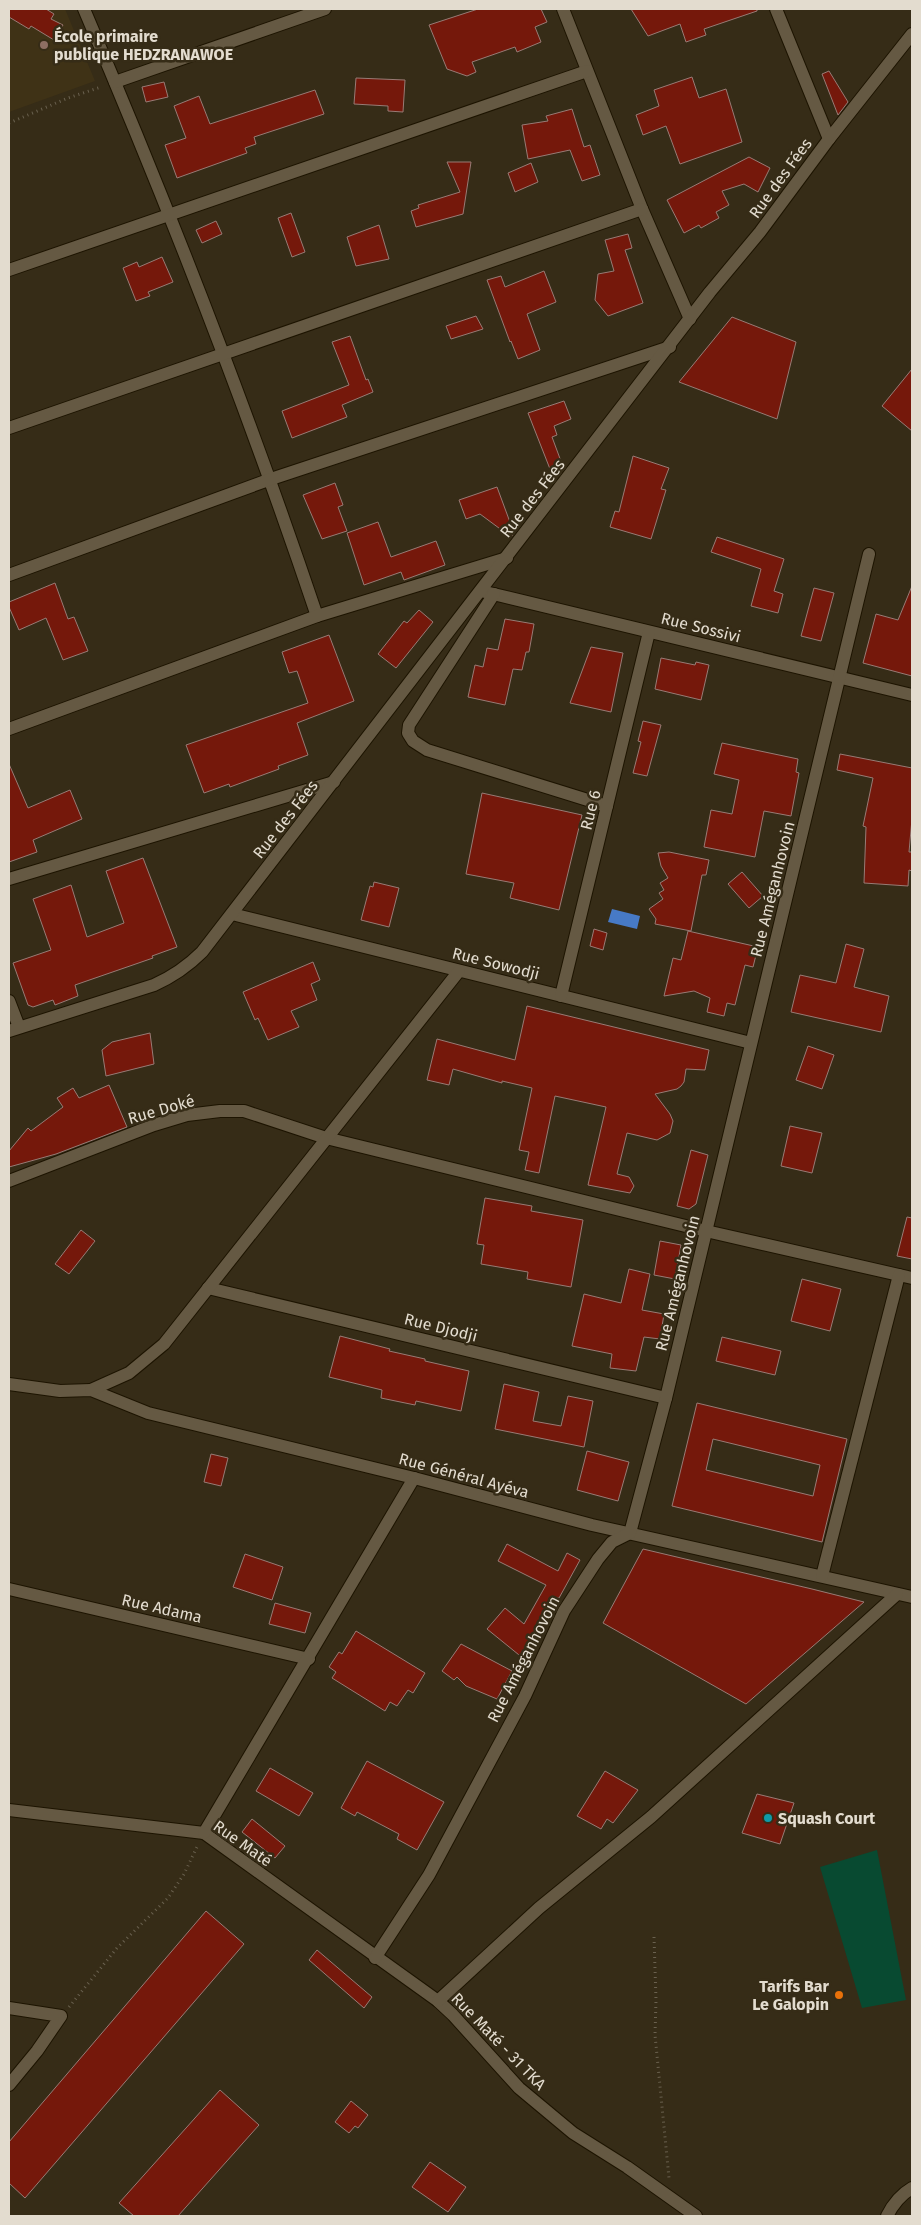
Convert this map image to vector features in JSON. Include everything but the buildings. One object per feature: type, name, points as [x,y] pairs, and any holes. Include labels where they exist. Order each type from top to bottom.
[{"type":"street","points":[[84,9],[115,82],[271,479],[317,616]]},
{"type":"street","points":[[115,82],[325,9]]},
{"type":"street","points":[[562,9],[642,209],[690,319]]},
{"type":"street","points":[[776,9],[829,139]]},
{"type":"street","name":"Rue des Fées","points":[[14,1029],[154,985],[172,977],[188,966],[202,952],[912,34]]},
{"type":"street","points":[[9,270],[167,214],[587,71]]},
{"type":"street","points":[[9,428],[642,209]]},
{"type":"street","points":[[9,575],[271,479],[670,346]]},
{"type":"street","name":"Rue Améganhovoin","points":[[376,1958],[429,1875],[525,1696],[564,1611],[598,1559],[612,1542],[630,1533],[666,1398],[869,554]]},
{"type":"street","points":[[9,729],[317,616],[507,558]]},
{"type":"street","name":"Rue Sossivi","points":[[481,591],[912,695]]},
{"type":"street","points":[[494,594],[409,725],[408,733],[413,741],[427,750],[607,806]]},
{"type":"street","name":"Rue 6","points":[[561,996],[650,632]]},
{"type":"street","points":[[9,879],[334,782]]},
{"type":"street","name":"Rue Sowodji","points":[[232,914],[751,1043]]},
{"type":"street","points":[[91,1390],[129,1373],[164,1344],[459,971]]},
{"type":"street","points":[[9,1001],[14,1029]]},
{"type":"street","name":"Rue Doké","points":[[9,1181],[154,1125],[187,1115],[220,1111],[244,1111],[326,1138],[706,1231],[912,1278]]},
{"type":"street","points":[[822,1576],[899,1275]]},
{"type":"street","name":"Rue Djodji","points":[[208,1288],[666,1398]]},
{"type":"street","name":"Rue Général Ayéva","points":[[9,1384],[60,1390],[91,1390],[148,1413],[414,1478],[592,1525],[912,1597]]},
{"type":"street","points":[[204,1833],[309,1659],[414,1478]]},
{"type":"street","name":"Rue Adama","points":[[9,1589],[309,1659]]},
{"type":"street","points":[[438,2001],[539,1908],[651,1817],[897,1594]]},
{"type":"street","name":"Rue Maté","points":[[9,1810],[204,1833],[376,1958]]},
{"type":"street","name":"Rue Maté - 31 TKA","points":[[376,1958],[438,2001],[519,2088],[573,2133],[627,2167],[696,2216]]},
{"type":"street","points":[[9,2008],[61,2016],[37,2051],[9,2085]]},
{"type":"street","points":[[887,2216],[893,2204],[912,2188]]},
{"type":"path","points":[[9,123],[68,98],[115,82]]},
{"type":"path","points":[[61,2016],[82,1994],[117,1948],[145,1918],[168,1898],[184,1874],[204,1833]]},
{"type":"path","points":[[654,1937],[655,2035],[671,2198]]},
{"type":"shaded area","name":"École primaire publique HEDZRANAWOE","points":[[9,9],[65,9],[95,81],[9,112]]},
{"type":"green space","points":[[877,1850],[906,2000],[862,2008],[820,1867]]},
{"type":"water","points":[[612,909],[640,916],[637,929],[608,922]]},
{"type":"place","name":"École primaire publique HEDZRANAWOE","points":[[44,45]]},
{"type":"place","name":"Squash Court","points":[[768,1818]]},
{"type":"place","name":"Tarifs Bar Le Galopin","points":[[839,1995]]}]
